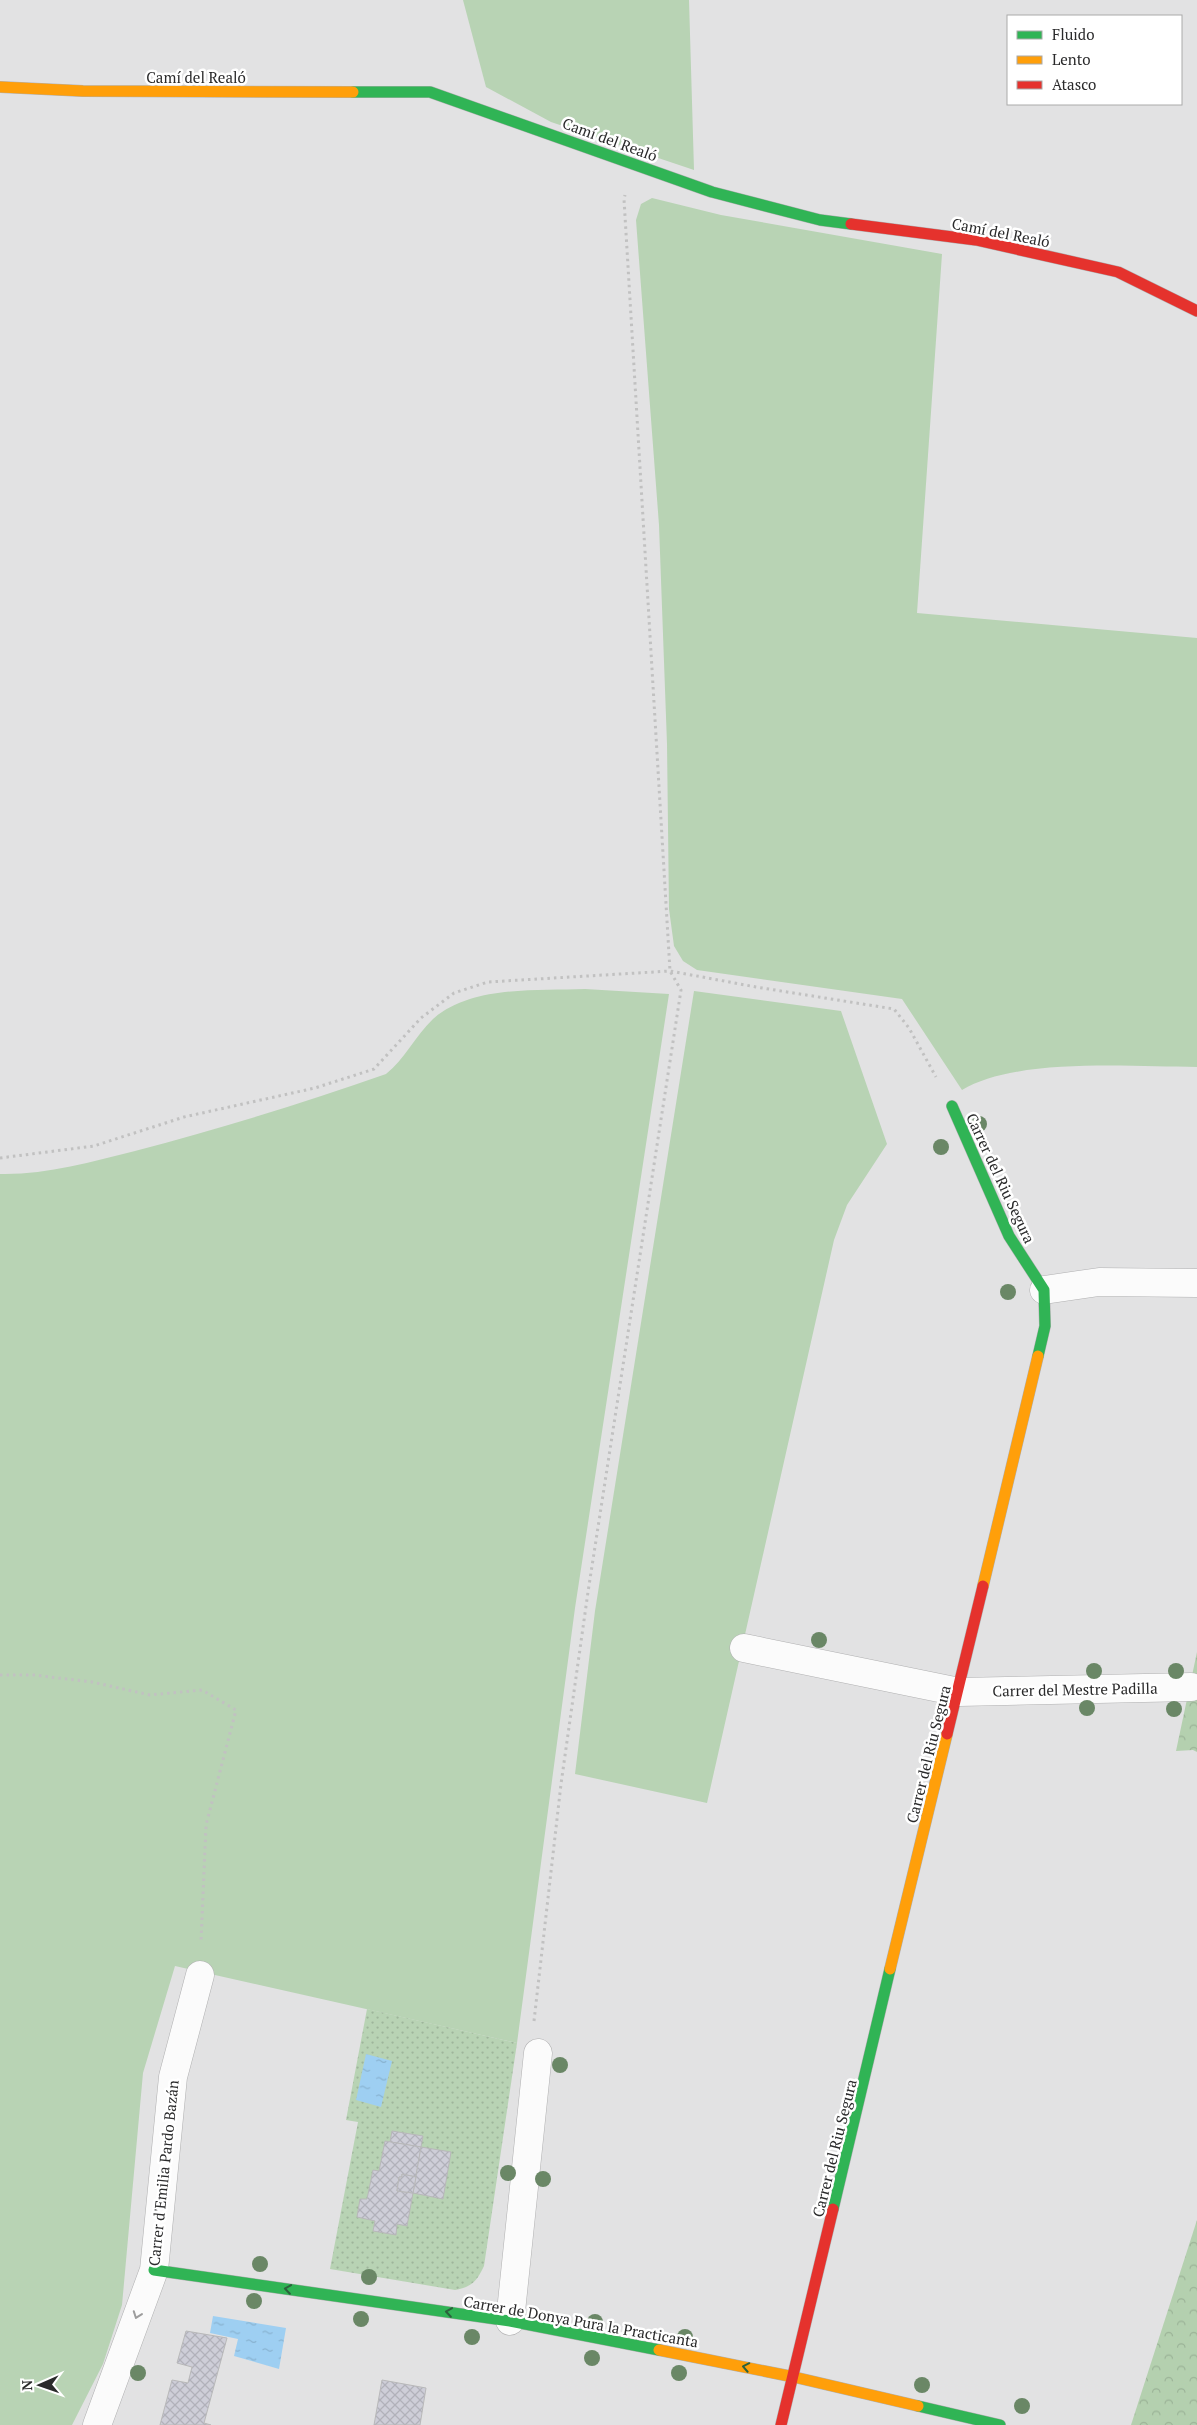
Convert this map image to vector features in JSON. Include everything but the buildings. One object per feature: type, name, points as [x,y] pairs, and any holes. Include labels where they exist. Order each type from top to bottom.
[{"type":"street","name":"Camí del Realó","points":[[0,87],[82,92],[430,92],[712,192],[820,220],[976,240],[1118,272],[1197,311]]},
{"type":"street","name":"Carrer del Riu Segura","points":[[781,2425],[959,1692],[1045,1326],[1044,1290],[1009,1236],[952,1106]]},
{"type":"street","points":[[1044,1290],[1099,1282],[1197,1283]]},
{"type":"street","name":"Carrer del Mestre Padilla","points":[[744,1648],[959,1692],[1191,1687]]},
{"type":"street","name":"Carrer d'Emilia Pardo Bazán","points":[[97,2425],[154,2270],[173,2077],[200,1975]]},
{"type":"street","points":[[510,2321],[538,2054]]},
{"type":"street","name":"Carrer de Donya Pura la Practicanta","points":[[154,2270],[510,2321],[794,2377],[1000,2425]]},
{"type":"path","points":[[538,2054],[532,2041],[561,1784],[588,1592],[681,990],[670,971],[624,199],[640,166]]},
{"type":"path","points":[[0,1158],[94,1146],[184,1117],[315,1088],[374,1069],[421,1018],[454,993],[488,982],[670,971],[894,1009],[910,1028],[952,1106]]},
{"type":"path","points":[[0,1675],[34,1675],[92,1682],[150,1694],[202,1690],[236,1710],[206,1825],[200,1975]]},
{"type":"green space","points":[[463,0],[689,0],[694,170],[551,122],[486,87]]},
{"type":"green space","points":[[652,198],[721,215],[942,254],[917,613],[1197,638],[1197,1067],[1076,1066],[1044,1068],[1013,1072],[985,1080],[962,1090],[902,999],[697,970],[683,961],[674,946],[669,909],[667,744],[659,525],[636,220],[641,204]]},
{"type":"green space","points":[[585,989],[669,994],[575,1608],[517,2043],[175,1966],[143,2073],[122,2305],[103,2364],[72,2425],[0,2425],[0,1174],[51,1170],[135,1151],[261,1115],[386,1074],[433,1019],[449,1008],[466,1000],[486,995],[526,990]]},
{"type":"green space","points":[[694,991],[841,1011],[887,1144],[847,1205],[834,1240],[707,1803],[575,1774],[595,1611]]},
{"type":"green space","points":[[1197,1652],[1197,1752],[1193,1750],[1176,1751]]},
{"type":"green space","points":[[367,2009],[517,2043],[484,2266],[479,2276],[466,2287],[455,2290],[330,2269],[358,2122],[346,2120]]},
{"type":"green space","points":[[1197,2220],[1197,2425],[1131,2425]]},
{"type":"water","points":[[366,2054],[392,2061],[381,2107],[356,2100]]},
{"type":"water","points":[[213,2316],[286,2328],[279,2369],[234,2356],[238,2339],[210,2333]]},
{"type":"traffic: fast","points":[[353,92],[430,92],[712,192],[820,220],[851,224]]},
{"type":"traffic: fast","points":[[952,1106],[1009,1236],[1044,1290],[1045,1326],[1038,1356]]},
{"type":"traffic: fast","points":[[833,2209],[890,1969]]},
{"type":"traffic: fast","points":[[154,2270],[510,2321],[659,2350]]},
{"type":"traffic: fast","points":[[918,2406],[1000,2425]]},
{"type":"traffic: slow","points":[[0,87],[83,91],[353,92]]},
{"type":"traffic: slow","points":[[983,1586],[1038,1356]]},
{"type":"traffic: slow","points":[[890,1969],[947,1734]]},
{"type":"traffic: slow","points":[[659,2350],[794,2377],[918,2406]]},
{"type":"traffic: jam","points":[[851,224],[976,240],[1118,272],[1197,311]]},
{"type":"traffic: jam","points":[[947,1734],[983,1586]]},
{"type":"traffic: jam","points":[[781,2425],[833,2209]]}]
